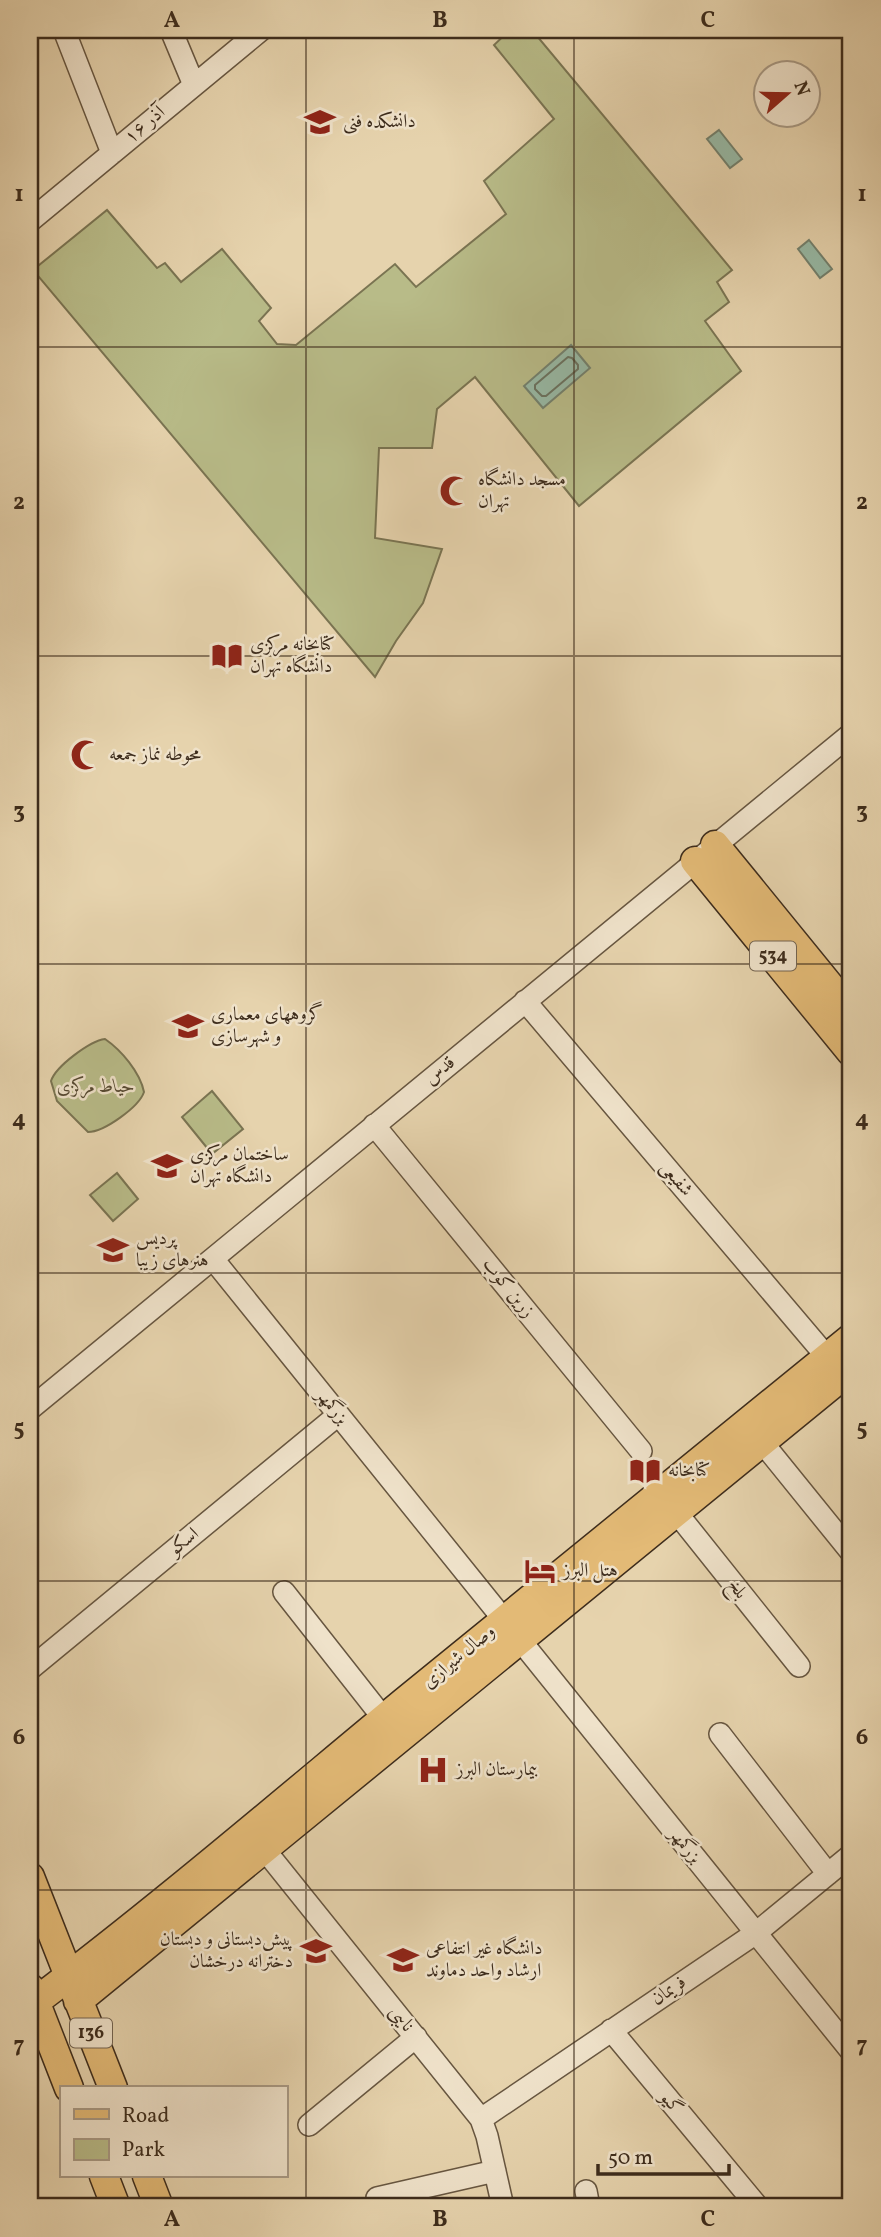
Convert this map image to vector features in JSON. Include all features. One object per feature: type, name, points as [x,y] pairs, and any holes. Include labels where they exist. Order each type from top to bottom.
[{"type":"main road","name":"534","points":[[705,853],[851,1012]]},
{"type":"main road","name":"534","points":[[705,853],[851,1052]]},
{"type":"main road","name":"وصال شیرازی","points":[[99,1969],[384,1719],[676,1512],[762,1443],[841,1367],[851,1338]]},
{"type":"main road","name":"وصال شیرازی","points":[[32,2001],[73,1989],[264,1849],[512,1630],[841,1367]]},
{"type":"main road","name":"136","points":[[30,1877],[112,2086]]},
{"type":"main road","name":"136","points":[[32,2001],[68,2086]]},
{"type":"main road","points":[[105,2178],[116,2207]]},
{"type":"main road","points":[[148,2178],[159,2207]]},
{"type":"street","points":[[64,30],[112,153]]},
{"type":"street","points":[[171,30],[194,85]]},
{"type":"street","name":"۱۶ آذر","points":[[30,221],[261,30]]},
{"type":"street","name":"قدس","points":[[30,1409],[851,734]]},
{"type":"street","name":"شفیعی","points":[[526,1001],[841,1367]]},
{"type":"street","name":"زرین کوب","points":[[374,1125],[641,1451]]},
{"type":"street","name":"بزرگمهر","points":[[212,1259],[851,2051]]},
{"type":"street","name":"اسکو","points":[[30,1669],[338,1415]]},
{"type":"street","points":[[762,1443],[851,1552]]},
{"type":"street","name":"بلخ","points":[[676,1512],[799,1666]]},
{"type":"street","points":[[284,1592],[384,1719]]},
{"type":"street","points":[[720,1734],[828,1874]]},
{"type":"street","name":"نایبی","points":[[264,1849],[481,2119],[503,2207]]},
{"type":"street","name":"فریمان","points":[[481,2119],[756,1933],[851,1855]]},
{"type":"street","name":"گیو","points":[[611,2030],[758,2207]]},
{"type":"street","points":[[309,2125],[416,2037]]},
{"type":"street","points":[[377,2198],[495,2171]]},
{"type":"green space","points":[[510,30],[532,30],[732,270],[717,282],[729,302],[705,321],[741,371],[579,506],[475,377],[437,409],[432,448],[379,448],[375,538],[442,549],[423,603],[375,677],[33,270],[107,210],[157,268],[165,263],[181,282],[222,249],[271,308],[259,321],[277,344],[296,345],[395,264],[416,287],[506,214],[484,181],[554,119],[494,45]]},
{"type":"green space","name":"حیاط مرکزی","points":[[105,1039],[129,1062],[144,1092],[135,1105],[120,1118],[103,1128],[88,1132],[57,1101],[51,1081],[59,1068],[74,1055]]},
{"type":"green space","points":[[212,1091],[243,1129],[212,1154],[182,1117]]},
{"type":"green space","points":[[117,1173],[138,1199],[113,1221],[90,1195]]},
{"type":"water","points":[[719,130],[742,159],[730,168],[707,139]]},
{"type":"water","points":[[809,240],[832,269],[820,278],[798,249]]},
{"type":"water","points":[[571,345],[590,368],[543,408],[524,386]]},
{"type":"place","name":"دانشکده فنی","points":[[320,122]]},
{"type":"place","name":"مسجد دانشگاه تهران","points":[[455,491]]},
{"type":"place","name":"کتابخانه مرکزی دانشگاه تهران","points":[[227,656]]},
{"type":"place","name":"محوطه نماز جمعه","points":[[86,755]]},
{"type":"place","name":"گروههای معماری و شهرسازی","points":[[188,1026]]},
{"type":"place","name":"ساختمان مرکزی دانشگاه تهران","points":[[167,1166]]},
{"type":"place","name":"پردیس هنرهای زیبا","points":[[113,1250]]},
{"type":"place","name":"کتابخانه","points":[[645,1471]]},
{"type":"place","name":"هتل البرز","points":[[540,1571]]},
{"type":"place","name":"بیمارستان البرز","points":[[433,1770]]},
{"type":"place","name":"پیش‌دبستانی و دبستان دخترانه درخشان","points":[[316,1951]]},
{"type":"place","name":"دانشگاه غیر انتفاعی ارشاد واحد دماوند","points":[[403,1960]]}]
